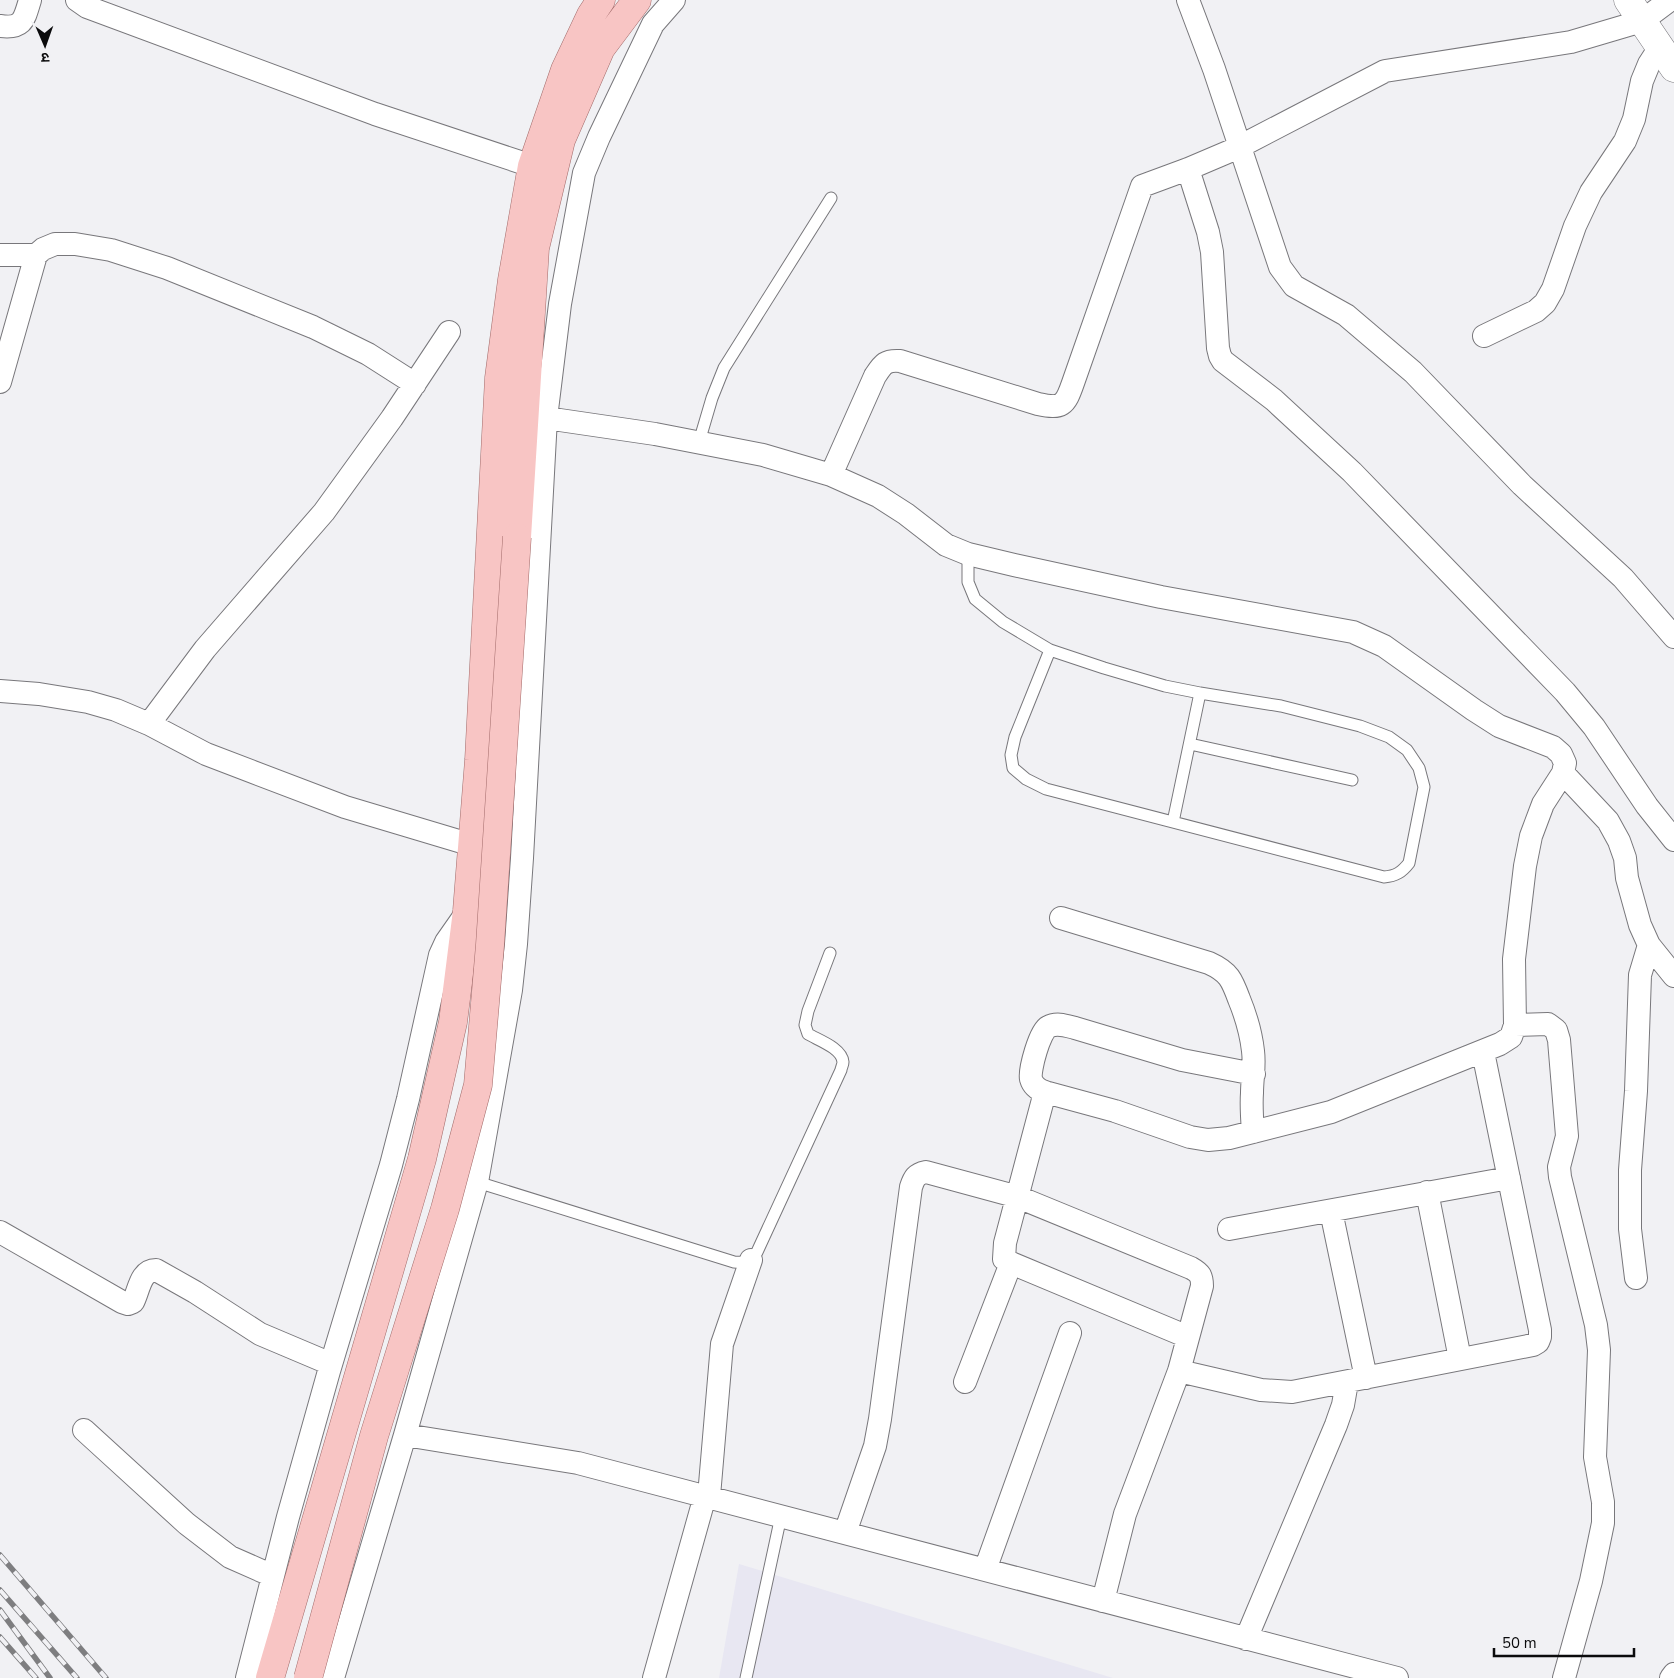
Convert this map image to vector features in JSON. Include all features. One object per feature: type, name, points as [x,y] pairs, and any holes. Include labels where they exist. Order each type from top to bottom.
[{"type":"main road","points":[[270,1678],[422,1159],[453,1022],[492,915],[472,845],[479,760],[499,378],[512,280],[532,166],[565,70],[591,15],[601,0]]},
{"type":"main road","points":[[308,1678],[374,1436],[446,1209],[478,1085],[492,915],[535,248],[561,140],[601,48],[637,0]]},
{"type":"street","points":[[0,26],[15,27],[21,23],[26,16],[30,0]]},
{"type":"street","points":[[77,0],[88,7],[375,114],[532,166]]},
{"type":"street","points":[[247,1678],[288,1517],[331,1364],[391,1165],[408,1099],[440,955],[446,942],[492,915],[523,839],[546,418],[560,304],[584,173],[599,137],[654,24],[674,0]]},
{"type":"street","points":[[1188,0],[1237,147],[1280,267],[1294,286],[1346,315],[1413,372],[1522,485],[1623,578],[1674,637]]},
{"type":"street","points":[[831,475],[875,376],[882,366],[890,361],[900,361],[1038,404],[1053,407],[1062,405],[1067,400],[1142,186],[1191,168],[1237,147],[1385,71],[1571,42],[1634,7],[1670,0]]},
{"type":"street","points":[[1484,336],[1536,311],[1545,303],[1553,289],[1575,226],[1591,192],[1625,141],[1634,120],[1642,80],[1649,64],[1667,57],[1634,7]]},
{"type":"street","points":[[1191,168],[1212,252],[1218,348],[1222,361],[1274,400],[1352,472],[1564,692],[1594,728],[1647,806],[1674,840]]},
{"type":"street","points":[[0,382],[36,255],[43,249],[55,244],[75,244],[111,250],[167,268],[314,327],[368,354],[415,384]]},
{"type":"street","points":[[0,255],[36,255]]},
{"type":"street","points":[[149,724],[205,650],[324,512],[392,418],[449,332]]},
{"type":"street","points":[[546,418],[699,442],[763,455],[831,475],[878,496],[906,514],[946,545],[968,554],[1161,597],[1353,632],[1384,646],[1498,726],[1553,747],[1561,754],[1565,763],[1563,773],[1543,804],[1531,836],[1525,866],[1514,960],[1515,1025],[1511,1037],[1500,1044],[1331,1112],[1229,1138],[1208,1140],[1190,1137],[1115,1111],[1045,1092],[1037,1089],[1031,1080],[1031,1071],[1042,1034],[1047,1027],[1058,1024],[1182,1060],[1254,1074]]},
{"type":"street","points":[[0,691],[39,694],[88,702],[116,710],[149,724],[206,754],[345,807],[472,845]]},
{"type":"street","points":[[1563,773],[1608,821],[1619,841],[1638,918],[1649,944],[1674,976]]},
{"type":"street","points":[[333,1678],[406,1435],[477,1182],[511,990],[516,944],[492,915]]},
{"type":"street","points":[[1061,918],[1209,963],[1228,974],[1240,1000],[1250,1033],[1254,1074],[1252,1099],[1253,1132]]},
{"type":"street","points":[[1636,1278],[1630,1230],[1630,1170],[1636,1091],[1640,975],[1649,944]]},
{"type":"street","points":[[1515,1025],[1548,1024],[1556,1030],[1559,1040],[1567,1136],[1559,1167],[1560,1177],[1596,1325],[1599,1350],[1595,1457],[1603,1502],[1603,1523],[1591,1581],[1564,1678]]},
{"type":"street","points":[[1179,1372],[1261,1390],[1281,1392],[1307,1390],[1538,1342],[1540,1338],[1482,1052]]},
{"type":"street","points":[[1045,1092],[1004,1243],[1004,1259],[1188,1337]]},
{"type":"street","points":[[845,1533],[875,1446],[911,1188],[914,1178],[926,1172],[1018,1197],[1191,1268],[1199,1273],[1202,1279],[1202,1286],[1179,1372],[1125,1514],[1103,1600]]},
{"type":"street","points":[[1229,1229],[1509,1178]]},
{"type":"street","points":[[1427,1192],[1460,1359]]},
{"type":"street","points":[[1246,1638],[1343,1405],[1356,1380],[1331,1210]]},
{"type":"street","points":[[0,1232],[128,1304],[133,1302],[145,1273],[150,1270],[156,1270],[195,1292],[260,1334],[331,1364]]},
{"type":"street","points":[[654,1678],[705,1496],[709,1496],[722,1344],[751,1260]]},
{"type":"street","points":[[965,1382],[1011,1263]]},
{"type":"street","points":[[985,1570],[1070,1334]]},
{"type":"street","points":[[84,1430],[188,1524],[223,1552],[273,1576]]},
{"type":"street","points":[[406,1435],[578,1463],[1396,1678]]},
{"type":"street","points":[[1671,1678],[1674,1674]]},
{"type":"lane","points":[[699,442],[712,398],[724,368],[831,198]]},
{"type":"lane","points":[[968,554],[968,582],[974,599],[1003,622],[1050,650],[1104,668],[1200,693],[1281,706],[1360,726],[1388,737],[1407,750],[1419,768],[1424,787],[1409,863],[1402,871],[1393,876],[1384,877],[1046,789],[1026,778],[1013,768],[1011,755],[1015,738],[1050,650]]},
{"type":"lane","points":[[1173,822],[1200,693]]},
{"type":"lane","points":[[1190,744],[1352,780]]},
{"type":"lane","points":[[477,1182],[734,1262],[743,1263],[751,1260],[757,1252],[843,1061],[835,1049],[808,1034],[805,1025],[808,1011],[830,953]]},
{"type":"lane","points":[[746,1678],[781,1516]]},
{"type":"shaded area","points":[[739,1564],[1113,1678],[719,1678]]},
{"type":"railway","points":[[0,1555],[106,1678]]},
{"type":"railway","points":[[0,1590],[77,1678]]},
{"type":"railway","points":[[0,1610],[50,1678]]},
{"type":"railway","points":[[0,1637],[36,1678]]}]
